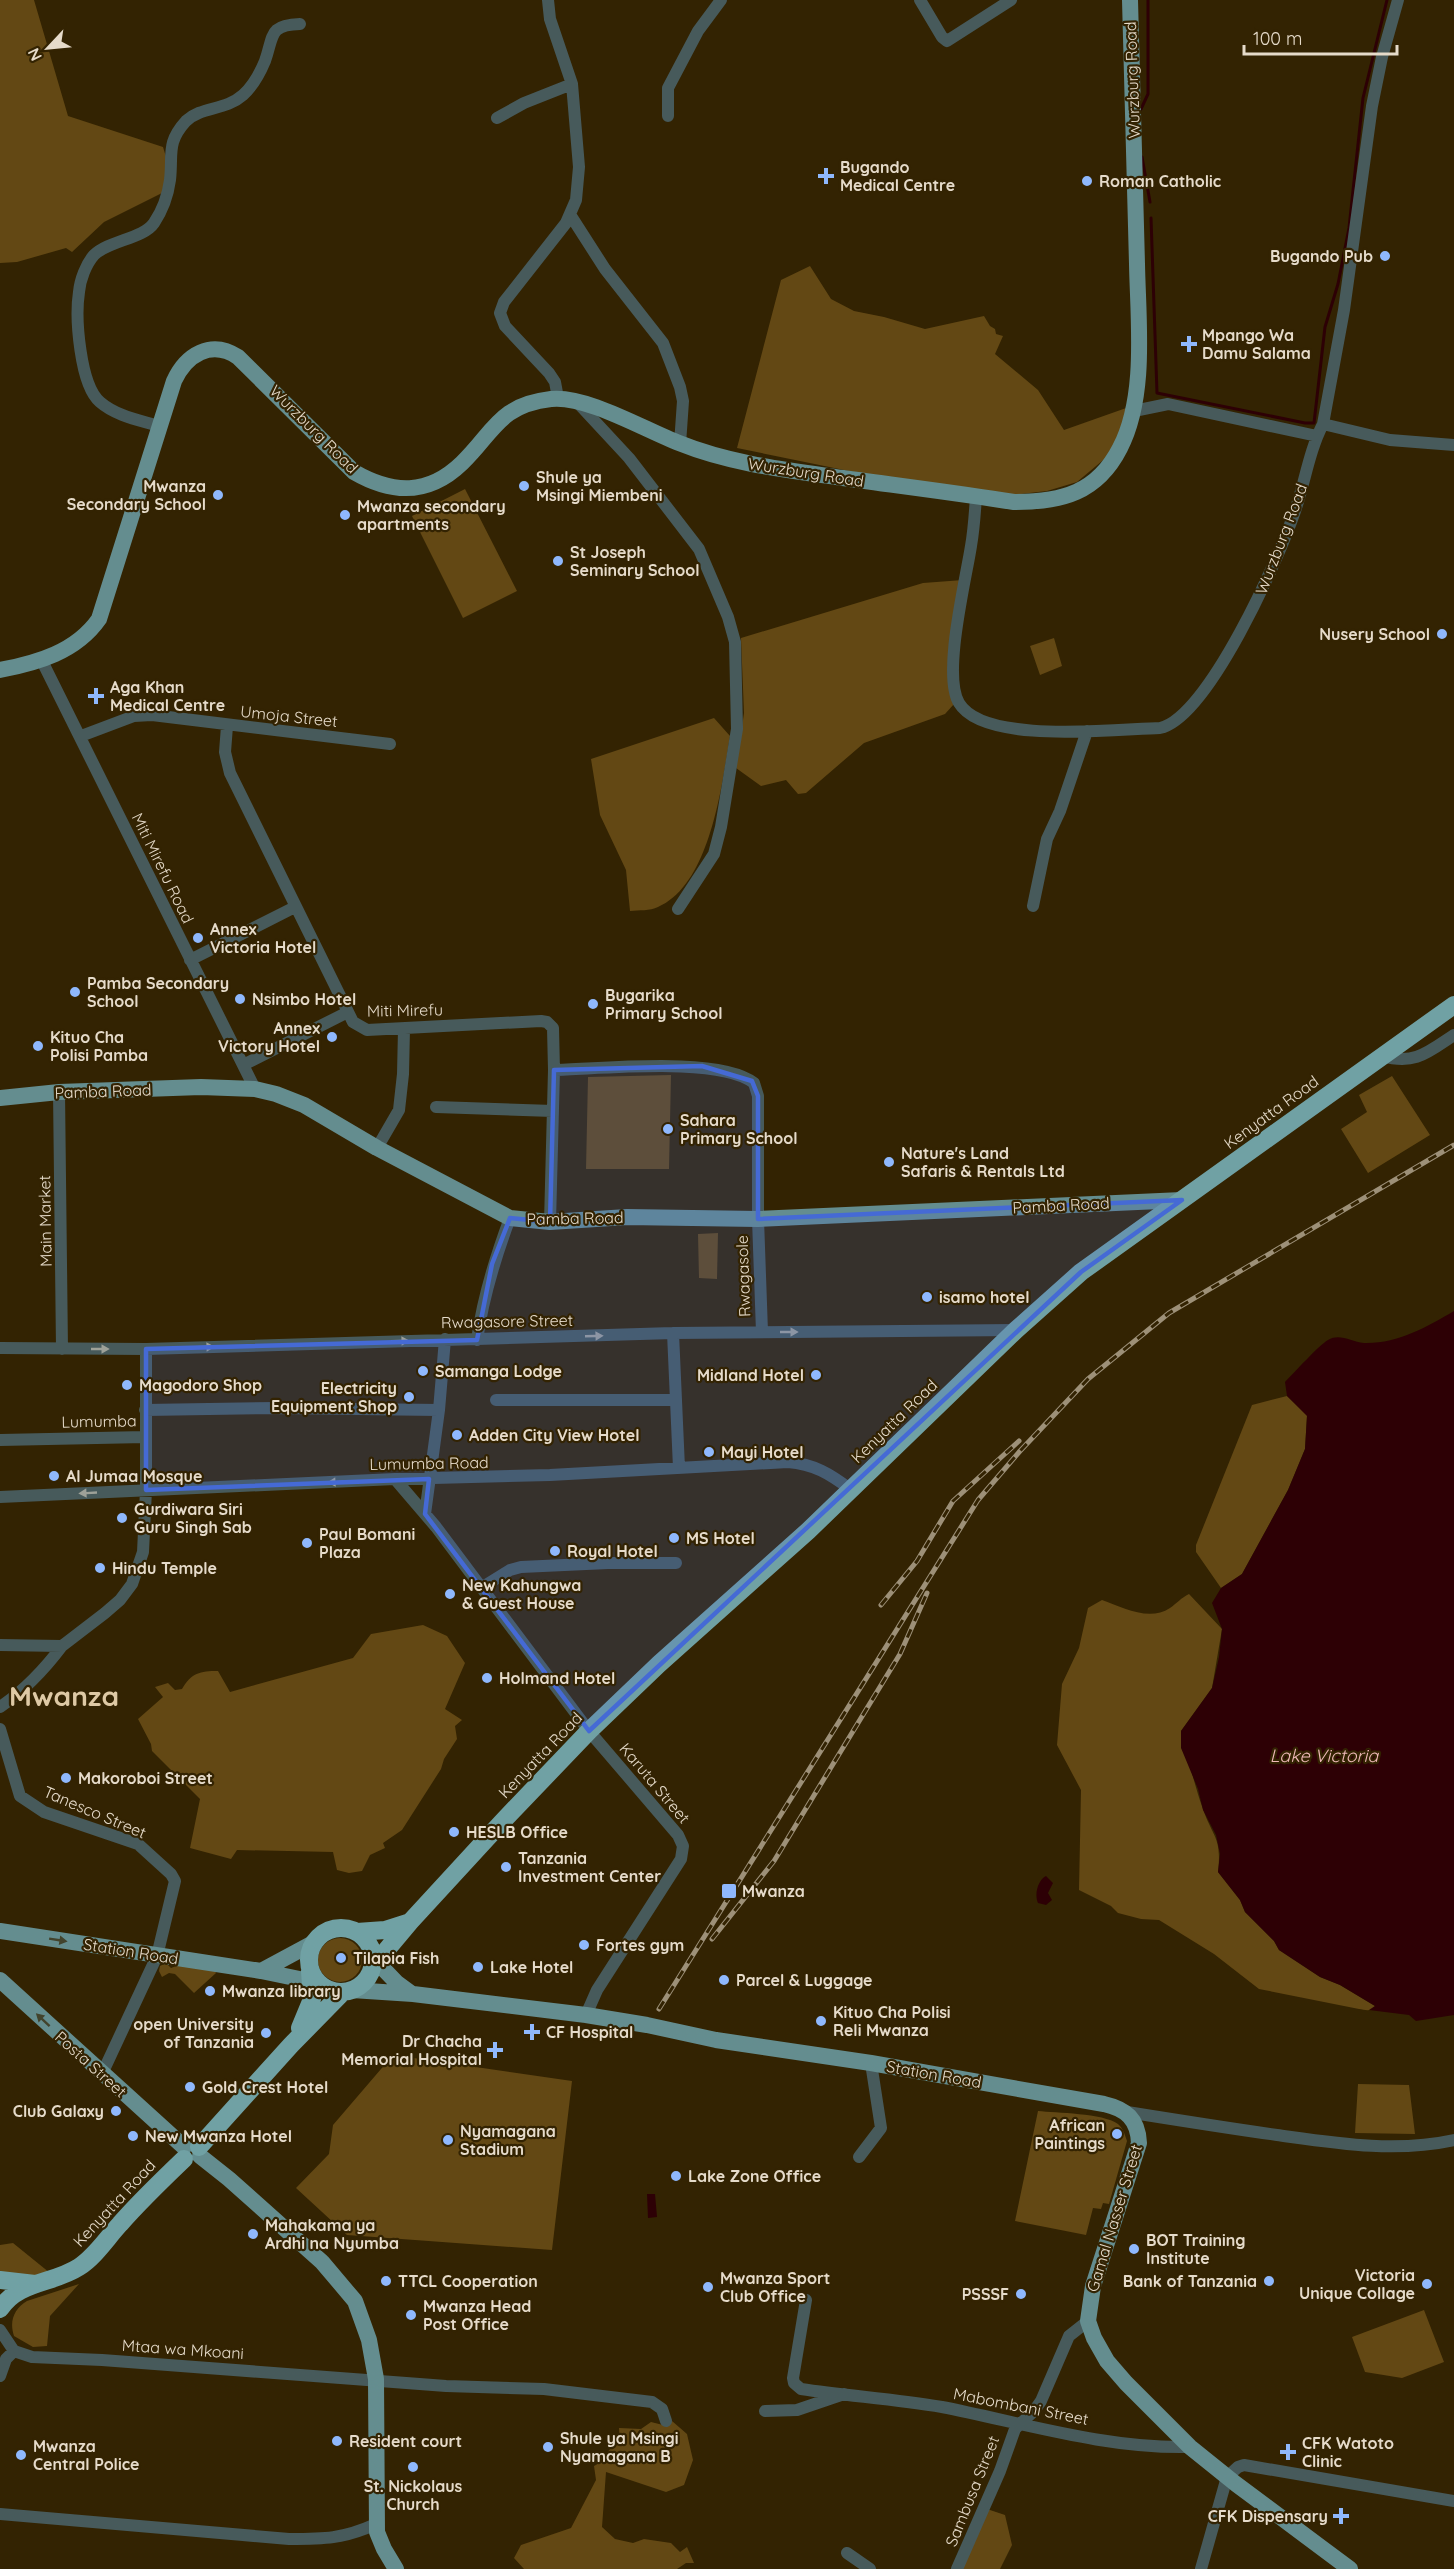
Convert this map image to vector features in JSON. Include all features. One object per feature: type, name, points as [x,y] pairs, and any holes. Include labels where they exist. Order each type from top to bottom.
[{"type":"highway","name":"Kenyatta Road","points":[[374,1959],[384,1953],[410,1922],[589,1731],[659,1664],[808,1531],[1016,1330],[1099,1258],[1454,1005]]},
{"type":"highway","points":[[357,1932],[365,1939],[374,1959],[367,1977],[361,1985],[347,1991],[333,1991],[313,1977],[309,1953],[313,1943],[328,1930],[348,1929],[357,1932],[385,1930],[410,1922]]},
{"type":"highway","name":"Kenyatta Road","points":[[291,2045],[310,2009],[313,1977]]},
{"type":"highway","name":"Kenyatta Road","points":[[0,2307],[10,2297],[36,2284],[62,2276],[85,2263],[138,2203],[192,2152],[291,2045],[347,1991]]},
{"type":"highway","name":"Kenyatta Road","points":[[0,2280],[36,2284]]},
{"type":"highway","points":[[0,2298],[0,2307]]},
{"type":"main road","name":"Wurzburg Road","points":[[0,670],[42,660],[83,638],[99,619],[159,426],[181,367],[190,357],[216,348],[228,350],[262,378],[354,472],[375,484],[394,489],[430,483],[449,474],[462,463],[492,426],[509,412],[527,404],[566,399],[680,444],[748,464],[1014,502],[1040,502],[1073,495],[1098,479],[1107,468],[1119,449],[1134,411],[1137,320],[1130,0]]},
{"type":"main road","name":"Pamba Road","points":[[0,1098],[59,1092],[201,1087],[255,1089],[304,1105],[377,1149],[510,1218],[550,1222],[627,1217],[758,1219],[1182,1200]]},
{"type":"main road","name":"Station Road","points":[[0,1930],[157,1956],[313,1977]]},
{"type":"main road","points":[[261,1971],[313,1943]]},
{"type":"main road","points":[[374,1959],[397,1983],[413,1994]]},
{"type":"main road","name":"Posta Street","points":[[0,1980],[102,2074],[192,2152],[256,2202],[341,2282],[355,2301],[364,2322],[376,2379],[376,2524],[384,2549],[396,2569]]},
{"type":"main road","name":"Station Road","points":[[347,1991],[413,1994],[586,2015],[768,2049],[871,2063],[1104,2104],[1127,2112]]},
{"type":"main road","name":"Gamal Nasser Street","points":[[1127,2112],[1133,2119],[1139,2134],[1138,2153],[1093,2286],[1089,2321],[1094,2338],[1107,2361],[1144,2402],[1190,2447],[1350,2569]]},
{"type":"street","points":[[548,0],[550,19],[572,84],[579,166],[576,200],[571,216],[504,302],[500,314],[505,327],[549,373],[566,399],[629,458],[699,549],[728,617],[735,642],[737,729],[721,827],[714,854],[678,909]]},
{"type":"street","points":[[668,116],[668,88],[698,31],[721,0]]},
{"type":"street","points":[[920,0],[942,37],[947,41],[1011,0]]},
{"type":"street","name":"Wurzburg Road","points":[[976,496],[954,655],[954,682],[958,702],[969,714],[1000,726],[1039,732],[1168,726],[1178,720],[1232,648],[1267,581],[1295,511],[1317,436],[1323,424],[1344,310],[1372,106],[1382,57],[1398,0]]},
{"type":"street","points":[[159,426],[127,417],[99,401],[87,379],[80,343],[78,302],[87,264],[95,254],[106,247],[150,227],[167,194],[170,180],[171,147],[177,132],[197,113],[219,109],[244,94],[253,84],[265,60],[273,33],[282,26],[300,24]]},
{"type":"street","points":[[497,118],[524,103],[572,84]]},
{"type":"street","points":[[571,216],[605,269],[663,343],[683,401],[680,444]]},
{"type":"street","points":[[1134,411],[1168,404],[1317,436]]},
{"type":"street","points":[[1323,424],[1390,440],[1454,445]]},
{"type":"street","name":"Miti Mirefu Road","points":[[42,660],[255,1089]]},
{"type":"street","name":"Umoja Street","points":[[81,736],[134,716],[152,715],[226,726],[390,744]]},
{"type":"street","name":"Miti Mirefu","points":[[226,726],[225,752],[230,772],[353,1022],[367,1030],[548,1022],[553,1028],[550,1222]]},
{"type":"street","points":[[1033,906],[1047,839],[1060,811],[1087,731]]},
{"type":"street","points":[[190,960],[296,907]]},
{"type":"street","points":[[243,1065],[348,1012]]},
{"type":"street","points":[[377,1149],[399,1110],[404,1029]]},
{"type":"street","points":[[1382,1056],[1410,1060],[1419,1057],[1454,1035]]},
{"type":"street","name":"Rwagasole","points":[[554,1070],[702,1066],[753,1081],[758,1096],[758,1219],[762,1332]]},
{"type":"street","name":"Main Market","points":[[59,1092],[62,1349]]},
{"type":"street","points":[[436,1107],[553,1111]]},
{"type":"street","points":[[477,1340],[492,1264],[510,1218]]},
{"type":"street","name":"Rwagasore Street","points":[[0,1348],[146,1349],[673,1333],[1016,1330]]},
{"type":"street","points":[[673,1333],[679,1468]]},
{"type":"street","points":[[424,1515],[439,1410],[445,1339]]},
{"type":"street","points":[[145,1437],[146,1349]]},
{"type":"street","points":[[496,1400],[676,1400]]},
{"type":"street","points":[[146,1410],[321,1408],[439,1410]]},
{"type":"street","name":"Lumumba","points":[[0,1440],[145,1437],[146,1490],[142,1552],[132,1584],[120,1600],[62,1646],[44,1669],[20,1693],[0,1707]]},
{"type":"street","name":"Lumumba Road","points":[[0,1497],[395,1479],[518,1477],[806,1463],[821,1468],[850,1490]]},
{"type":"street","name":"Karuta Street","points":[[395,1479],[481,1587],[589,1731],[644,1793],[678,1835],[683,1846],[681,1859],[597,1990],[586,2015]]},
{"type":"street","points":[[481,1587],[510,1570],[521,1567],[676,1563]]},
{"type":"street","points":[[0,1645],[62,1646]]},
{"type":"street","name":"Tanesco Street","points":[[0,1729],[20,1796],[44,1812],[138,1844],[171,1874],[175,1881],[157,1956],[102,2074]]},
{"type":"street","points":[[859,2157],[881,2128],[871,2063]]},
{"type":"street","name":"Station Road","points":[[1127,2112],[1317,2140],[1390,2147],[1420,2146],[1454,2140]]},
{"type":"street","name":"Mabombani Street","points":[[806,2300],[794,2378],[797,2387],[818,2397]]},
{"type":"street","points":[[1018,2425],[1034,2411],[1041,2401],[1069,2336],[1089,2321]]},
{"type":"street","points":[[0,2330],[14,2351],[2,2367],[0,2376]]},
{"type":"street","name":"Mtaa wa Mkoani","points":[[14,2351],[32,2357],[376,2379],[446,2386],[544,2389],[652,2402],[662,2409],[666,2421]]},
{"type":"street","name":"Mabombani Street","points":[[765,2411],[797,2410],[818,2397],[845,2394],[940,2407],[1018,2425],[1146,2446],[1190,2447]]},
{"type":"street","name":"Sambusa Street","points":[[957,2569],[1018,2425]]},
{"type":"street","points":[[1201,2569],[1227,2477],[1238,2467],[1251,2465],[1454,2501]]},
{"type":"street","points":[[0,2514],[289,2539],[352,2535],[376,2524]]},
{"type":"street","points":[[847,2553],[870,2569]]},
{"type":"highlighted area","points":[[702,1066],[752,1081],[758,1096],[758,1219],[1182,1200],[1081,1272],[589,1731],[425,1514],[429,1479],[146,1490],[146,1349],[477,1340],[492,1264],[510,1218],[550,1222],[554,1070]]},
{"type":"shaded area","points":[[0,0],[34,0],[68,116],[163,147],[170,170],[162,193],[104,222],[72,252],[66,248],[17,262],[0,263]]},
{"type":"shaded area","points":[[810,266],[831,299],[854,311],[925,329],[984,316],[990,326],[995,329],[996,334],[1003,336],[995,354],[1038,390],[1064,430],[1129,407],[1114,451],[1077,482],[1047,491],[1002,496],[888,479],[737,448],[781,280]]},
{"type":"shaded area","points":[[465,489],[517,591],[463,618],[412,516]]},
{"type":"shaded area","points":[[963,580],[954,704],[945,714],[864,743],[806,793],[798,794],[786,780],[761,786],[736,768],[744,713],[741,638],[923,583]]},
{"type":"shaded area","points":[[1054,638],[1062,666],[1040,675],[1030,646]]},
{"type":"shaded area","points":[[714,718],[730,736],[717,806],[702,856],[690,878],[676,895],[658,907],[630,911],[626,870],[600,815],[591,759]]},
{"type":"shaded area","points":[[671,1075],[669,1169],[586,1169],[588,1077]]},
{"type":"shaded area","points":[[1392,1076],[1430,1135],[1368,1173],[1341,1129],[1367,1112],[1359,1095]]},
{"type":"shaded area","points":[[718,1233],[717,1279],[699,1278],[698,1234]]},
{"type":"shaded area","points":[[1287,1396],[1307,1415],[1305,1449],[1288,1490],[1242,1574],[1221,1588],[1196,1552],[1196,1545],[1252,1405]]},
{"type":"shaded area","points":[[1189,1594],[1222,1629],[1212,1688],[1181,1731],[1200,1800],[1218,1844],[1218,1872],[1240,1900],[1245,1912],[1274,1941],[1279,1950],[1320,1977],[1340,1985],[1375,2006],[1372,2009],[1359,2009],[1259,1989],[1214,1954],[1159,1920],[1141,1919],[1118,1913],[1111,1906],[1079,1890],[1081,1790],[1057,1745],[1062,1684],[1079,1648],[1088,1608],[1102,1600],[1136,1612],[1153,1614],[1170,1608]]},
{"type":"shaded area","points":[[423,1625],[447,1636],[465,1663],[445,1709],[462,1720],[455,1726],[457,1739],[444,1759],[441,1769],[402,1830],[383,1843],[385,1848],[370,1855],[362,1871],[349,1873],[337,1870],[333,1852],[237,1850],[231,1859],[190,1848],[200,1799],[152,1751],[151,1744],[138,1719],[163,1697],[155,1687],[168,1683],[175,1690],[182,1689],[189,1679],[197,1674],[218,1671],[230,1692],[353,1658],[371,1634]]},
{"type":"shaded area","points":[[340,1938],[355,1945],[362,1960],[355,1975],[340,1982],[325,1975],[318,1960],[325,1945]]},
{"type":"shaded area","points":[[166,1963],[171,1968],[179,1965],[214,1969],[216,1973],[194,1993],[175,1974],[169,1973],[162,1977],[159,1971],[160,1966]]},
{"type":"shaded area","name":"Nyamagana Stadium","points":[[393,2055],[572,2081],[552,2250],[347,2235],[296,2188],[329,2154],[333,2125]]},
{"type":"shaded area","points":[[1358,2084],[1409,2085],[1415,2134],[1355,2133]]},
{"type":"shaded area","points":[[1038,2111],[1079,2114],[1111,2120],[1118,2124],[1125,2134],[1127,2141],[1109,2204],[1103,2203],[1101,2209],[1093,2208],[1086,2235],[1015,2221]]},
{"type":"shaded area","points":[[13,2243],[50,2273],[47,2276],[0,2274],[0,2245]]},
{"type":"shaded area","points":[[79,2284],[50,2316],[47,2346],[33,2347],[14,2336],[12,2320],[23,2304]]},
{"type":"shaded area","points":[[1424,2310],[1444,2362],[1402,2378],[1365,2372],[1352,2337]]},
{"type":"shaded area","points":[[672,2421],[687,2434],[693,2460],[684,2485],[666,2492],[606,2472],[602,2527],[615,2539],[633,2543],[644,2539],[671,2543],[680,2552],[687,2547],[694,2563],[686,2563],[677,2569],[524,2569],[514,2558],[521,2545],[571,2528],[596,2480],[594,2466],[611,2448],[620,2443],[619,2428],[641,2429],[651,2422],[663,2425]]},
{"type":"shaded area","points":[[987,2509],[1005,2515],[1012,2545],[1000,2569],[962,2569]]},
{"type":"water","name":"Lake Victoria","points":[[1454,1311],[1454,2015],[1416,2021],[1409,2015],[1369,2010],[1375,2006],[1340,1985],[1320,1977],[1279,1950],[1274,1941],[1245,1912],[1240,1900],[1218,1872],[1220,1854],[1216,1835],[1203,1810],[1198,1789],[1181,1748],[1181,1731],[1212,1688],[1222,1629],[1212,1603],[1221,1588],[1242,1574],[1288,1490],[1305,1449],[1307,1416],[1287,1396],[1285,1382],[1318,1348],[1332,1338],[1364,1343],[1388,1341],[1422,1328]]},
{"type":"water","points":[[1046,1876],[1053,1883],[1048,1893],[1052,1900],[1046,1905],[1038,1903],[1036,1896],[1039,1884]]},
{"type":"water","points":[[647,2194],[655,2194],[657,2217],[648,2218]]},
{"type":"waterway","points":[[1141,109],[1148,94],[1148,0]]},
{"type":"waterway","points":[[1151,218],[1157,393],[1314,423],[1325,327],[1338,284],[1349,228],[1363,98],[1387,0]]},
{"type":"waterway","points":[[1142,157],[1150,202]]},
{"type":"railway","points":[[659,2009],[978,1500],[1020,1451],[1088,1379],[1169,1313],[1454,1145]]},
{"type":"railway","points":[[881,1605],[917,1561],[953,1501],[1019,1441]]},
{"type":"railway","points":[[712,1939],[774,1861],[900,1654],[927,1593]]},
{"type":"place","name":"Bugando Medical Centre","points":[[826,176]]},
{"type":"place","name":"Roman Catholic","points":[[1087,181]]},
{"type":"place","name":"Bugando Pub","points":[[1385,256]]},
{"type":"place","name":"Mpango Wa Damu Salama","points":[[1189,344]]},
{"type":"place","name":"Shule ya Msingi Miembeni","points":[[524,486]]},
{"type":"place","name":"Mwanza Secondary School","points":[[218,495]]},
{"type":"place","name":"Mwanza secondary apartments","points":[[345,515]]},
{"type":"place","name":"St Joseph Seminary School","points":[[558,561]]},
{"type":"place","name":"Nusery School","points":[[1442,634]]},
{"type":"place","name":"Aga Khan Medical Centre","points":[[96,696]]},
{"type":"place","name":"Annex Victoria Hotel","points":[[198,938]]},
{"type":"place","name":"Pamba Secondary School","points":[[75,992]]},
{"type":"place","name":"Nsimbo Hotel","points":[[240,999]]},
{"type":"place","name":"Bugarika Primary School","points":[[593,1004]]},
{"type":"place","name":"Annex Victory Hotel","points":[[332,1037]]},
{"type":"place","name":"Kituo Cha Polisi Pamba","points":[[38,1046]]},
{"type":"place","name":"Sahara Primary School","points":[[668,1129]]},
{"type":"place","name":"Nature's Land Safaris & Rentals Ltd","points":[[889,1162]]},
{"type":"place","name":"isamo hotel","points":[[927,1297]]},
{"type":"place","name":"Samanga Lodge","points":[[423,1371]]},
{"type":"place","name":"Midland Hotel","points":[[816,1375]]},
{"type":"place","name":"Magodoro Shop","points":[[127,1385]]},
{"type":"place","name":"Electricity Equipment Shop","points":[[409,1397]]},
{"type":"place","name":"Adden City View Hotel","points":[[457,1435]]},
{"type":"place","name":"Mayi Hotel","points":[[709,1452]]},
{"type":"place","name":"Al Jumaa Mosque","points":[[54,1476]]},
{"type":"place","name":"Gurdiwara Siri Guru Singh Sab","points":[[122,1518]]},
{"type":"place","name":"MS Hotel","points":[[674,1538]]},
{"type":"place","name":"Paul Bomani Plaza","points":[[307,1543]]},
{"type":"place","name":"Royal Hotel","points":[[555,1551]]},
{"type":"place","name":"Hindu Temple","points":[[100,1568]]},
{"type":"place","name":"New Kahungwa & Guest House","points":[[450,1594]]},
{"type":"place","name":"Holmand Hotel","points":[[487,1678]]},
{"type":"place","name":"Makoroboi Street","points":[[66,1778]]},
{"type":"place","name":"HESLB Office","points":[[454,1832]]},
{"type":"place","name":"Tanzania Investment Center","points":[[506,1867]]},
{"type":"place","name":"Mwanza","points":[[729,1891]]},
{"type":"place","name":"Fortes gym","points":[[584,1945]]},
{"type":"place","name":"Tilapia Fish","points":[[341,1958]]},
{"type":"place","name":"Lake Hotel","points":[[478,1967]]},
{"type":"place","name":"Parcel & Luggage","points":[[724,1980]]},
{"type":"place","name":"Mwanza library","points":[[210,1991]]},
{"type":"place","name":"Kituo Cha Polisi Reli Mwanza","points":[[821,2021]]},
{"type":"place","name":"CF Hospital","points":[[532,2032]]},
{"type":"place","name":"open University of Tanzania","points":[[266,2033]]},
{"type":"place","name":"Dr Chacha Memorial Hospital","points":[[495,2050]]},
{"type":"place","name":"Gold Crest Hotel","points":[[190,2087]]},
{"type":"place","name":"Club Galaxy","points":[[116,2111]]},
{"type":"place","name":"African Paintings","points":[[1117,2134]]},
{"type":"place","name":"New Mwanza Hotel","points":[[133,2136]]},
{"type":"place","name":"Nyamagana Stadium","points":[[448,2140]]},
{"type":"place","name":"Lake Zone Office","points":[[676,2176]]},
{"type":"place","name":"Mahakama ya Ardhi na Nyumba","points":[[253,2234]]},
{"type":"place","name":"BOT Training Institute","points":[[1134,2249]]},
{"type":"place","name":"TTCL Cooperation","points":[[386,2281]]},
{"type":"place","name":"Bank of Tanzania","points":[[1269,2281]]},
{"type":"place","name":"Victoria Unique Collage","points":[[1427,2284]]},
{"type":"place","name":"Mwanza Sport Club Office","points":[[708,2287]]},
{"type":"place","name":"PSSSF","points":[[1021,2294]]},
{"type":"place","name":"Mwanza Head Post Office","points":[[411,2315]]},
{"type":"place","name":"Resident court","points":[[337,2441]]},
{"type":"place","name":"Shule ya Msingi Nyamagana B","points":[[548,2447]]},
{"type":"place","name":"CFK Watoto Clinic","points":[[1288,2452]]},
{"type":"place","name":"Mwanza Central Police","points":[[21,2455]]},
{"type":"place","name":"St. Nickolaus Church","points":[[413,2467]]},
{"type":"place","name":"CFK Dispensary","points":[[1341,2516]]},
{"type":"district","name":"Mwanza","points":[[64,1696]]}]
